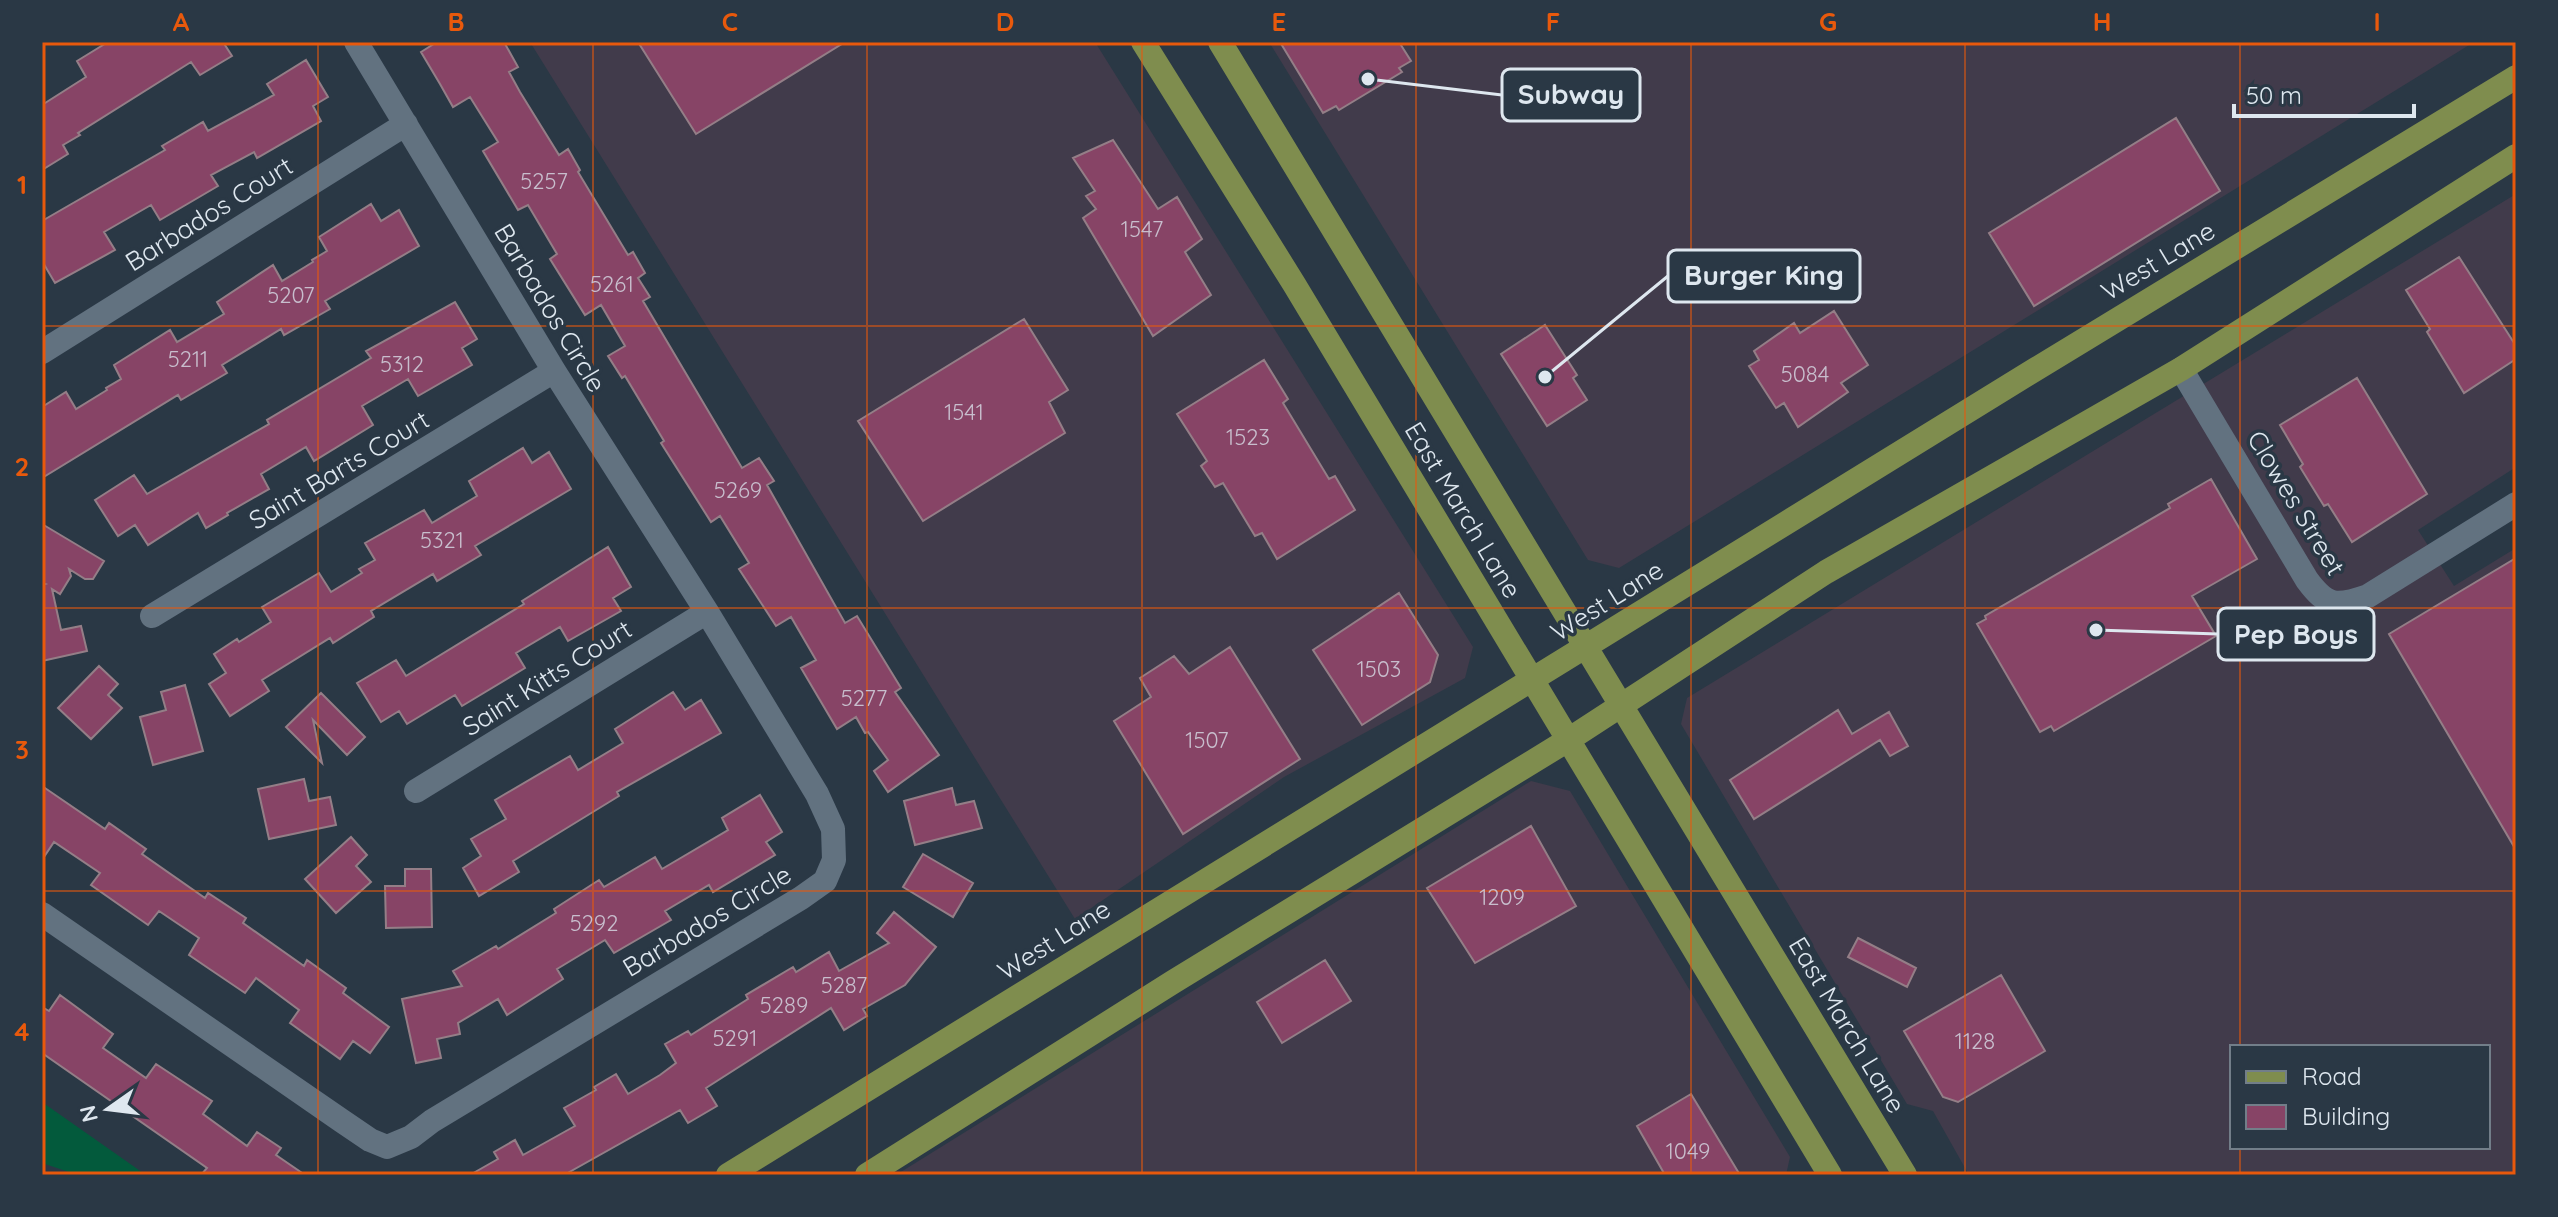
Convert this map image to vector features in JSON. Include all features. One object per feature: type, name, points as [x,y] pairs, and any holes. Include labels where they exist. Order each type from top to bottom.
[{"type":"main road","name":"East March Lane","points":[[1143,42],[1305,302],[1830,1175]]},
{"type":"main road","name":"East March Lane","points":[[1220,42],[1905,1175]]},
{"type":"main road","name":"West Lane","points":[[728,1175],[2516,77]]},
{"type":"main road","points":[[867,1175],[1186,974],[1568,740],[1826,572],[2181,369],[2516,156]]},
{"type":"street","name":"Barbados Circle","points":[[42,914],[370,1140],[387,1147],[411,1137],[432,1121],[825,881],[834,860],[833,829],[817,794],[707,612],[554,371],[356,42]]},
{"type":"street","name":"Barbados Court","points":[[42,352],[406,124]]},
{"type":"street","name":"Clowes Street","points":[[2181,369],[2307,580],[2320,597],[2333,604],[2368,596],[2516,504]]},
{"type":"street","name":"Saint Barts Court","points":[[152,616],[554,371]]},
{"type":"street","name":"Saint Kitts Court","points":[[416,791],[707,612]]},
{"type":"shaded area","points":[[530,42],[1095,42],[1473,647],[1465,678],[1284,777],[1075,919]]},
{"type":"shaded area","points":[[1269,42],[2474,42],[1619,568],[1588,560]]},
{"type":"shaded area","points":[[2516,194],[2516,467],[2418,530],[2454,586],[2516,548],[2516,1175],[1969,1175],[1933,1111],[1907,1104],[1681,724],[1687,698]]},
{"type":"shaded area","points":[[1531,781],[1570,791],[1790,1157],[1786,1175],[896,1175]]},
{"type":"green space","points":[[42,1102],[146,1175],[78,1175],[42,1163]]},
{"type":"building","points":[[108,42],[223,42],[232,56],[200,75],[191,62],[78,133],[80,135],[63,145],[68,154],[42,170],[42,105],[86,77],[77,61]]},
{"type":"building","points":[[437,42],[504,42],[518,67],[509,72],[520,92],[559,155],[568,149],[580,170],[578,172],[628,255],[633,252],[645,273],[638,278],[650,297],[643,301],[742,468],[759,458],[774,481],[767,485],[845,623],[857,616],[901,688],[895,692],[939,755],[888,792],[874,771],[888,760],[856,717],[837,729],[801,668],[816,660],[791,617],[776,626],[739,569],[749,563],[720,516],[711,522],[661,443],[664,441],[625,376],[622,378],[608,356],[625,346],[601,305],[585,315],[550,259],[557,254],[528,205],[518,210],[483,151],[498,142],[470,97],[453,107],[421,52]]},
{"type":"building","points":[[638,42],[845,42],[696,134]]},
{"type":"building","points":[[1280,42],[1399,42],[1411,61],[1399,68],[1402,72],[1339,110],[1336,106],[1323,113]]},
{"type":"building","points":[[306,60],[328,97],[313,106],[321,121],[257,158],[254,152],[211,175],[218,186],[160,220],[151,205],[104,232],[115,250],[55,283],[42,261],[42,221],[165,150],[162,146],[203,122],[208,131],[274,95],[267,84]]},
{"type":"building","points":[[2176,118],[2220,191],[2034,306],[1989,233]]},
{"type":"building","points":[[1113,140],[1158,209],[1177,197],[1202,239],[1185,252],[1211,295],[1153,336],[1083,218],[1096,209],[1086,196],[1095,191],[1073,158]]},
{"type":"building","points":[[371,204],[381,221],[399,210],[419,246],[325,301],[330,309],[284,335],[281,329],[222,365],[227,373],[181,400],[178,395],[42,478],[42,407],[66,392],[76,409],[107,390],[121,379],[114,365],[170,330],[177,342],[224,314],[217,302],[273,265],[282,281],[313,262],[327,251],[319,237]]},
{"type":"building","points":[[2459,257],[2516,346],[2516,359],[2464,393],[2406,290]]},
{"type":"building","points":[[455,302],[477,339],[462,348],[472,365],[418,396],[408,379],[362,406],[373,425],[314,461],[306,447],[261,474],[269,489],[206,528],[198,513],[148,545],[135,525],[118,536],[95,500],[134,475],[147,494],[269,424],[267,420],[371,358],[366,351]]},
{"type":"building","points":[[1834,311],[1868,365],[1841,383],[1848,392],[1798,427],[1784,403],[1776,408],[1749,366],[1759,360],[1754,351],[1794,323],[1800,333]]},
{"type":"building","points":[[1024,319],[1068,390],[1049,402],[1065,433],[923,521],[858,421]]},
{"type":"building","points":[[1545,325],[1577,375],[1573,378],[1587,400],[1547,426],[1501,354]]},
{"type":"building","points":[[1264,360],[1288,399],[1283,403],[1329,479],[1335,476],[1355,510],[1277,559],[1262,533],[1255,536],[1223,483],[1215,487],[1201,466],[1207,461],[1177,414]]},
{"type":"building","points":[[2357,378],[2427,494],[2352,542],[2328,504],[2324,506],[2300,467],[2303,464],[2280,425]]},
{"type":"building","points":[[523,448],[532,463],[549,452],[571,489],[475,546],[481,555],[437,581],[433,574],[371,611],[374,617],[333,643],[330,638],[262,680],[269,691],[230,716],[209,684],[226,673],[214,654],[271,622],[262,607],[319,573],[331,592],[362,573],[359,569],[375,560],[365,543],[424,510],[432,523],[477,496],[469,481]]},
{"type":"building","points":[[2211,479],[2257,559],[2192,596],[2216,636],[2054,731],[2051,726],[2040,732],[1977,624],[1986,619],[1985,616],[2170,508],[2168,504]]},
{"type":"building","points":[[42,524],[104,561],[93,579],[85,579],[69,569],[71,576],[60,594],[52,589],[61,630],[81,626],[87,651],[42,661],[42,585],[45,584],[42,583]]},
{"type":"building","points":[[608,547],[631,587],[613,598],[621,611],[568,641],[560,627],[516,653],[525,668],[462,706],[455,695],[407,724],[399,711],[381,722],[357,683],[396,660],[406,676],[524,604],[522,601]]},
{"type":"building","points":[[2516,558],[2516,850],[2389,634]]},
{"type":"building","points":[[1399,593],[1438,655],[1430,682],[1362,725],[1313,650]]},
{"type":"building","points":[[1230,647],[1300,759],[1183,834],[1114,721],[1151,697],[1140,678],[1174,656],[1189,674]]},
{"type":"building","points":[[99,666],[118,684],[108,695],[122,708],[91,739],[58,708]]},
{"type":"building","points":[[185,685],[203,751],[153,765],[140,717],[166,710],[161,692]]},
{"type":"building","points":[[673,692],[685,710],[701,700],[721,733],[617,792],[619,796],[513,861],[519,872],[479,896],[463,868],[481,856],[471,839],[506,819],[495,800],[570,756],[578,770],[623,743],[615,729]]},
{"type":"building","points":[[321,693],[365,737],[347,755],[313,720],[322,763],[286,727]]},
{"type":"building","points":[[1838,710],[1852,734],[1889,712],[1908,746],[1890,756],[1880,740],[1754,819],[1730,780]]},
{"type":"building","points":[[304,779],[309,801],[330,797],[336,825],[269,839],[258,789]]},
{"type":"building","points":[[42,786],[105,829],[109,823],[146,849],[142,854],[205,898],[208,893],[246,918],[243,923],[304,966],[307,960],[346,988],[343,993],[389,1027],[370,1053],[353,1041],[340,1059],[290,1023],[299,1010],[256,978],[245,993],[189,955],[199,938],[159,911],[148,925],[91,885],[100,873],[54,842],[42,860]]},
{"type":"building","points":[[952,788],[956,805],[974,801],[982,828],[915,845],[904,801]]},
{"type":"building","points":[[760,795],[782,832],[766,842],[775,855],[713,892],[709,885],[665,911],[671,920],[614,953],[605,940],[557,969],[563,979],[507,1015],[498,999],[458,1023],[460,1034],[437,1039],[441,1058],[416,1063],[402,999],[462,986],[453,971],[496,946],[498,949],[556,913],[554,909],[599,880],[604,887],[655,857],[662,869],[728,830],[722,818]]},
{"type":"building","points":[[1531,826],[1576,906],[1475,963],[1427,888]]},
{"type":"building","points":[[351,837],[367,855],[356,866],[371,882],[336,913],[305,879]]},
{"type":"building","points":[[923,854],[973,883],[953,917],[903,887]]},
{"type":"building","points":[[405,869],[431,869],[432,927],[386,928],[385,886],[405,886]]},
{"type":"building","points":[[894,912],[936,947],[905,985],[863,1009],[867,1016],[844,1030],[831,1008],[706,1088],[717,1106],[688,1123],[680,1110],[564,1175],[470,1175],[498,1159],[494,1152],[515,1140],[523,1155],[575,1126],[564,1108],[596,1090],[594,1087],[616,1074],[628,1094],[660,1075],[676,1063],[665,1044],[688,1031],[691,1035],[748,999],[746,995],[793,967],[796,972],[829,952],[839,971],[889,943],[877,933]]},
{"type":"building","points":[[1858,938],[1916,968],[1907,987],[1848,957]]},
{"type":"building","points":[[1325,960],[1351,1001],[1282,1043],[1257,1002]]},
{"type":"building","points":[[2001,975],[2045,1051],[1958,1102],[1943,1097],[1904,1031]]},
{"type":"building","points":[[60,995],[113,1034],[103,1048],[146,1078],[156,1064],[212,1101],[203,1114],[247,1146],[257,1132],[281,1148],[276,1155],[305,1175],[201,1175],[207,1168],[42,1053],[42,1007],[49,1011]]},
{"type":"building","points":[[1691,1094],[1740,1175],[1665,1175],[1637,1126]]},
{"type":"place","name":"Subway","points":[[1368,79]]},
{"type":"place","name":"Burger King","points":[[1545,377]]},
{"type":"place","name":"Pep Boys","points":[[2096,630]]}]
